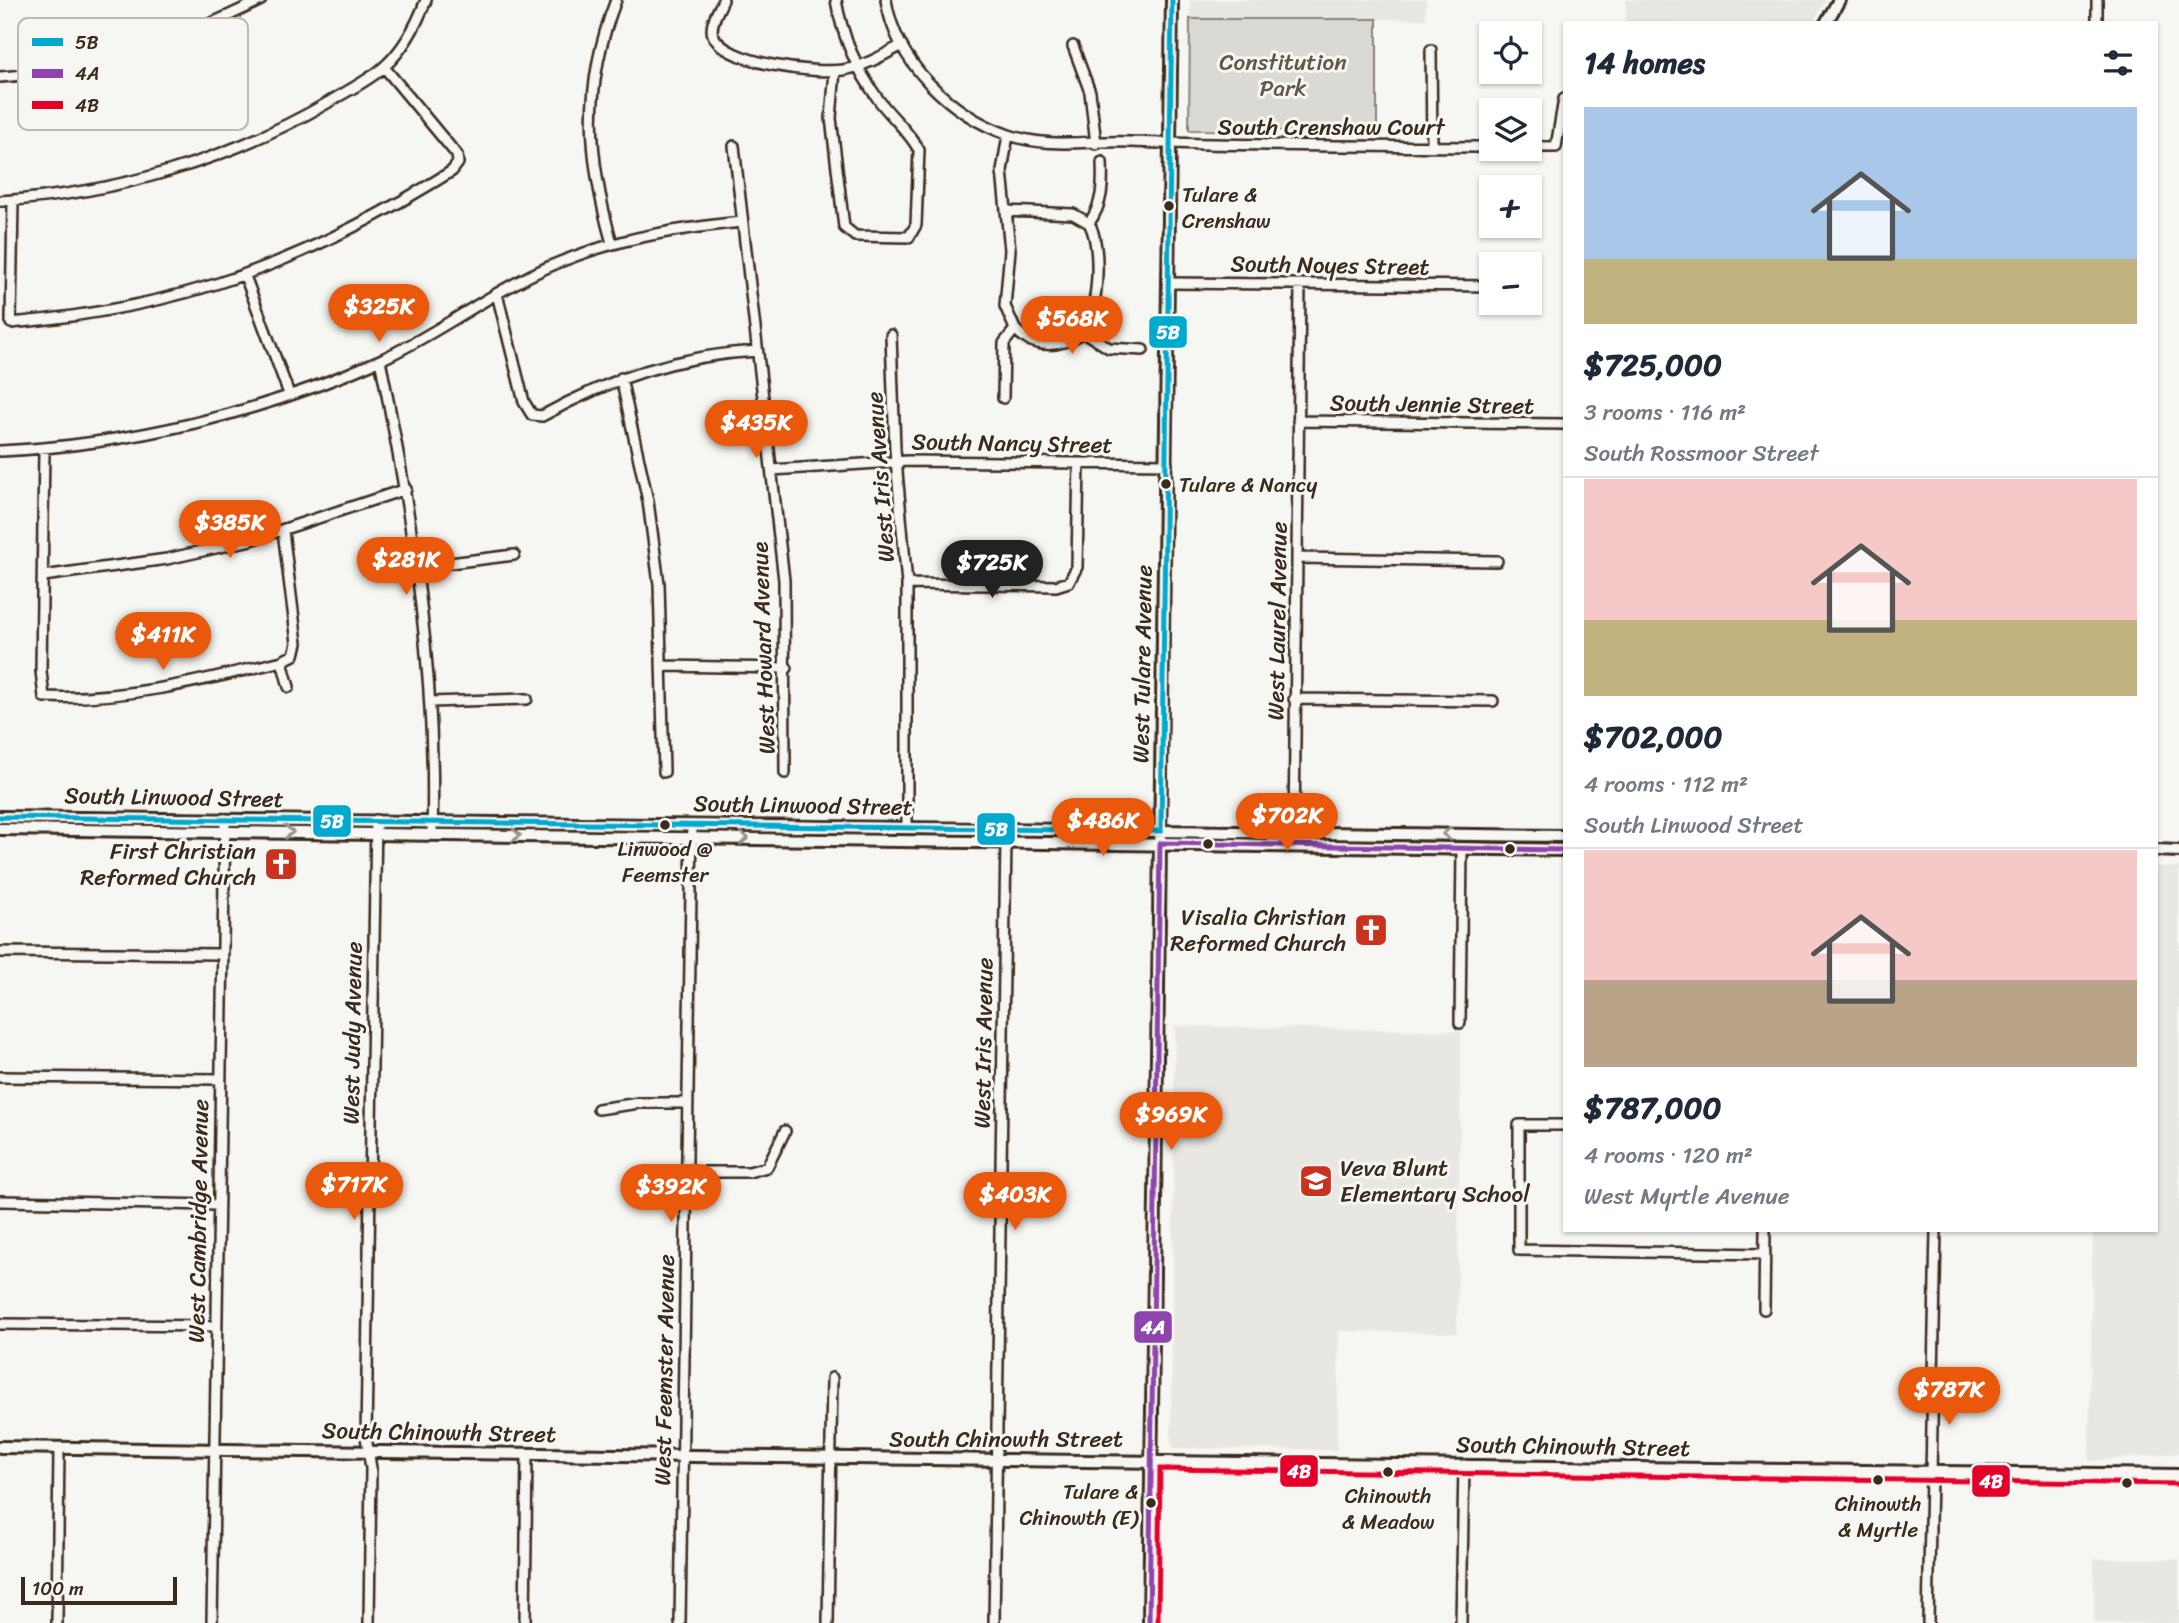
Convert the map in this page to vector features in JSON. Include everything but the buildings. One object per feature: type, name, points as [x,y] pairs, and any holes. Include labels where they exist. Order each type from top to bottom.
[{"type":"street","points":[[221,18],[261,0]]},
{"type":"street","points":[[0,201],[72,195],[185,166],[299,120],[384,68],[406,41],[426,0]]},
{"type":"street","points":[[612,243],[592,154],[592,111],[598,62],[616,0]]},
{"type":"street","points":[[723,0],[712,25],[712,34],[719,44],[757,62],[835,71],[859,66],[902,46]]},
{"type":"street","points":[[835,71],[831,118],[844,227],[855,236],[909,237],[916,225],[919,150],[878,99],[859,66],[846,40],[836,0]]},
{"type":"street","name":"South Crenshaw Court","points":[[886,0],[902,46],[940,95],[974,120],[1009,135],[1052,145],[1118,141],[1171,145],[1479,147]]},
{"type":"street","name":"West Tulare Avenue","points":[[1149,1623],[1172,0]]},
{"type":"street","points":[[1827,21],[1839,0]]},
{"type":"street","points":[[2097,0],[2097,21]]},
{"type":"street","points":[[1073,47],[1090,93],[1096,144]]},
{"type":"street","points":[[1432,50],[1433,147]]},
{"type":"street","points":[[13,201],[11,323],[145,305],[246,276],[307,252],[383,214],[453,171],[458,163],[457,155],[384,68]]},
{"type":"street","points":[[0,77],[18,75]]},
{"type":"street","points":[[1542,147],[1556,147],[1563,105]]},
{"type":"street","points":[[1006,211],[1073,214],[1089,223],[1096,241],[1095,305],[1083,332],[1061,344],[1044,345],[1023,338],[1005,306],[1010,250],[1006,211],[1002,172],[1009,135]]},
{"type":"street","name":"West Howard Avenue","points":[[734,146],[784,580],[785,773]]},
{"type":"street","points":[[1089,223],[1102,194],[1102,162]]},
{"type":"street","points":[[0,451],[127,437],[190,423],[289,394],[380,360],[539,271],[612,243],[677,228],[742,222]]},
{"type":"street","points":[[246,276],[289,394]]},
{"type":"street","name":"South Noyes Street","points":[[1169,283],[1479,286]]},
{"type":"street","name":"West Laurel Avenue","points":[[1294,832],[1300,284]]},
{"type":"street","points":[[496,293],[524,402],[532,415],[542,416],[621,378],[660,364],[706,355],[757,351]]},
{"type":"street","points":[[1003,398],[1004,343],[1015,328]]},
{"type":"street","points":[[1083,332],[1109,348],[1143,350]]},
{"type":"street","name":"West Iris Avenue","points":[[891,335],[896,461],[907,584],[908,827]]},
{"type":"street","points":[[380,360],[406,489],[418,567],[430,702],[432,834]]},
{"type":"street","points":[[621,378],[648,501],[659,584],[664,772]]},
{"type":"street","name":"South Jennie Street","points":[[1298,421],[1563,424]]},
{"type":"street","points":[[44,448],[41,671],[44,696],[69,698],[138,691],[282,661],[294,655],[297,643],[283,531]]},
{"type":"street","name":"South Nancy Street","points":[[772,470],[896,461],[1167,464]]},
{"type":"street","points":[[907,584],[1056,586],[1069,582],[1077,567],[1079,463]]},
{"type":"street","points":[[43,576],[167,559],[283,531],[406,489]]},
{"type":"street","points":[[418,567],[514,555]]},
{"type":"street","points":[[1297,558],[1497,561]]},
{"type":"street","points":[[282,661],[289,687]]},
{"type":"street","points":[[663,666],[786,668]]},
{"type":"street","points":[[430,702],[527,699]]},
{"type":"street","points":[[1294,699],[1493,701]]},
{"type":"street","name":"South Linwood Street","points":[[0,817],[1563,836]]},
{"type":"street","name":"West Cambridge Avenue","points":[[212,1623],[225,819]]},
{"type":"street","name":"West Judy Avenue","points":[[369,1623],[369,1136],[376,820]]},
{"type":"street","name":"West Feemster Avenue","points":[[680,1623],[692,825]]},
{"type":"street","points":[[992,828],[1000,832],[1006,841]]},
{"type":"street","name":"South Linwood Street","points":[[0,829],[1563,850]]},
{"type":"street","points":[[1294,832],[1296,839],[1310,846]]},
{"type":"street","points":[[1460,1023],[1462,849],[1469,841],[1507,842],[1526,835]]},
{"type":"street","name":"West Iris Avenue","points":[[994,1623],[1006,841]]},
{"type":"street","points":[[2158,850],[2179,851]]},
{"type":"street","points":[[0,952],[222,954]]},
{"type":"street","points":[[0,1077],[219,1079]]},
{"type":"street","points":[[598,1109],[639,1103],[688,1103]]},
{"type":"street","points":[[1563,1125],[1520,1125],[1518,1250],[1765,1254]]},
{"type":"street","points":[[686,1172],[749,1172],[768,1167],[785,1131]]},
{"type":"street","points":[[0,1202],[217,1205]]},
{"type":"street","points":[[1764,1309],[1765,1232]]},
{"type":"street","points":[[1928,1623],[1936,1232]]},
{"type":"street","points":[[0,1324],[216,1326]]},
{"type":"street","points":[[828,1623],[832,1378]]},
{"type":"street","name":"South Chinowth Street","points":[[0,1447],[2179,1475]]},
{"type":"street","points":[[57,1623],[59,1448]]},
{"type":"street","points":[[525,1623],[527,1454]]},
{"type":"street","points":[[1461,1623],[1464,1465]]},
{"type":"shaded area","points":[[1190,0],[1426,0],[1426,19],[1190,19]]},
{"type":"shaded area","points":[[1626,0],[1826,0],[1813,21],[1626,21]]},
{"type":"shaded area","points":[[2158,867],[2179,867],[2179,1453],[2089,1461],[2093,1232],[2158,1232]]},
{"type":"shaded area","name":"Veva Blunt Elementary School","points":[[1175,1026],[1461,1031],[1457,1333],[1339,1331],[1337,1450],[1174,1448],[1171,1443]]},
{"type":"shaded area","points":[[2094,1559],[2179,1559],[2179,1623],[2094,1623]]},
{"type":"green space","name":"Constitution Park","points":[[1190,19],[1377,19],[1377,131],[1189,130]]},
{"type":"transit line","name":"5B","points":[[0,817],[1161,831],[1172,0]]},
{"type":"transit line","name":"4A","points":[[1149,1623],[1160,843],[1563,850]]},
{"type":"transit line","name":"4B","points":[[1158,1623],[1160,1469],[2179,1484]]},
{"type":"place","name":"Tulare & Crenshaw","points":[[1169,206]]},
{"type":"place","name":"Tulare & Nancy","points":[[1166,484]]},
{"type":"place","name":"Linwood @ Feemster","points":[[665,825]]},
{"type":"place","name":"First Christian Reformed Church","points":[[281,864]]},
{"type":"place","name":"Visalia Christian Reformed Church","points":[[1371,930]]},
{"type":"place","name":"Veva Blunt Elementary School","points":[[1316,1181]]},
{"type":"place","name":"Chinowth & Meadow","points":[[1388,1472]]},
{"type":"place","name":"Chinowth & Myrtle","points":[[1878,1480]]},
{"type":"place","name":"Tulare & Chinowth (E)","points":[[1151,1503]]}]
